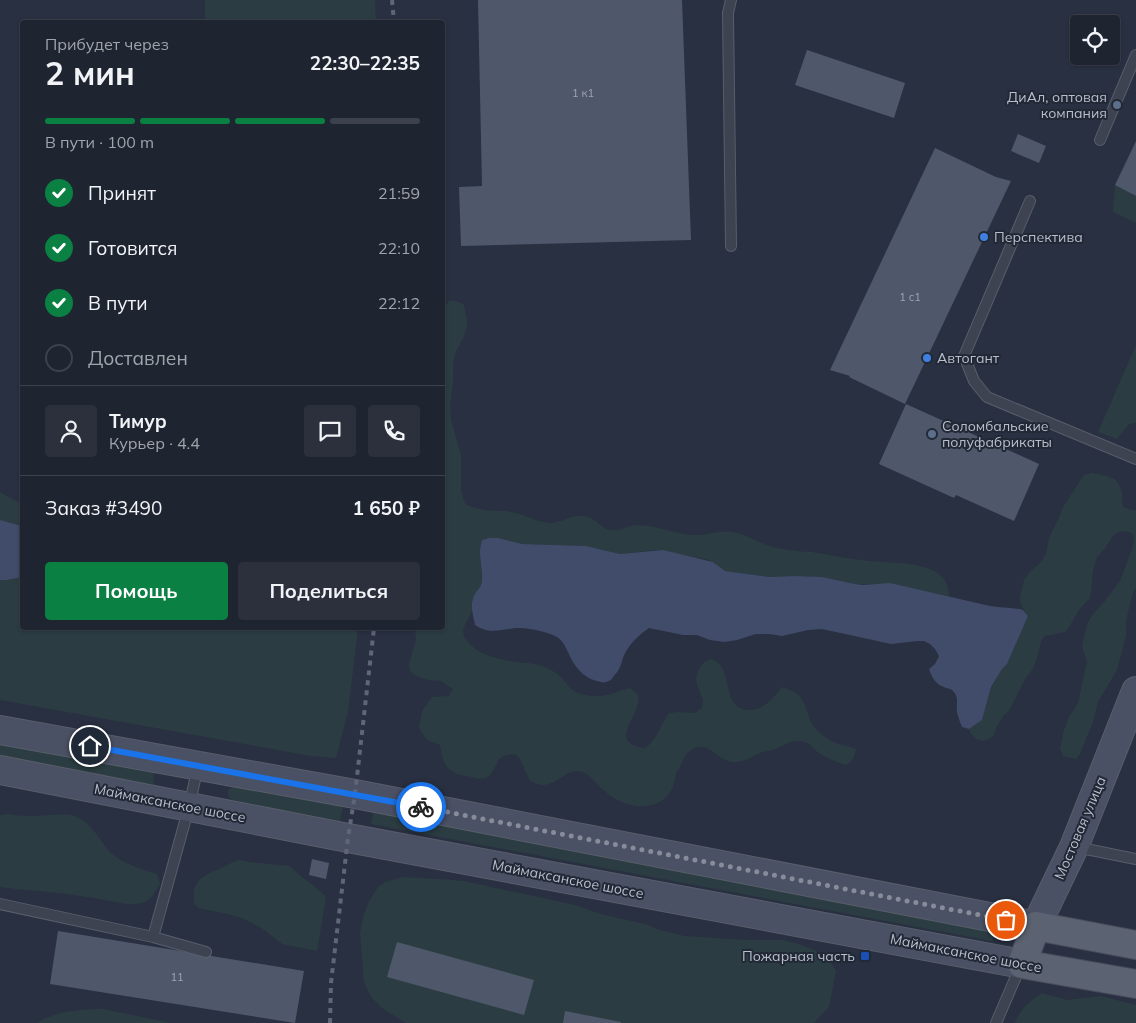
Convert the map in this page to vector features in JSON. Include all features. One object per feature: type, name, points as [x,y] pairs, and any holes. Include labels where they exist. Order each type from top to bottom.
[{"type":"main road","name":"Мостовая улица","points":[[1022,964],[1036,926],[1074,847],[1136,691]]},
{"type":"main road","points":[[0,730],[375,798],[1136,945]]},
{"type":"main road","name":"Маймаксанское шоссе","points":[[0,770],[1136,984]]},
{"type":"lane","points":[[731,246],[728,13],[732,0]]},
{"type":"lane","points":[[1100,140],[1136,55]]},
{"type":"lane","points":[[1030,201],[964,356],[974,381],[987,397],[1136,459]]},
{"type":"lane","points":[[153,937],[189,807],[198,766]]},
{"type":"lane","points":[[1074,847],[1136,859]]},
{"type":"lane","points":[[0,904],[153,937],[206,952]]},
{"type":"lane","points":[[996,1023],[1022,964]]},
{"type":"shaded area","points":[[205,0],[375,0],[376,20],[205,20]]},
{"type":"shaded area","points":[[1115,185],[1136,196],[1136,223],[1113,212]]},
{"type":"shaded area","points":[[449,301],[457,301],[464,305],[467,319],[463,339],[456,351],[453,364],[450,405],[451,420],[461,455],[461,490],[466,505],[483,510],[516,513],[547,523],[577,516],[586,517],[591,518],[607,529],[614,530],[637,525],[652,526],[693,535],[731,532],[783,549],[920,566],[941,576],[947,585],[949,597],[871,584],[855,584],[822,577],[769,577],[725,571],[713,562],[705,559],[655,550],[620,554],[586,546],[522,544],[498,538],[489,538],[482,540],[480,546],[482,582],[473,599],[472,610],[463,631],[465,638],[470,644],[481,652],[495,658],[536,664],[548,668],[560,676],[575,692],[580,694],[604,696],[630,688],[637,693],[638,701],[626,733],[627,740],[633,745],[645,748],[656,736],[669,713],[695,713],[702,708],[703,700],[696,677],[704,662],[711,659],[717,662],[723,669],[732,699],[742,709],[751,710],[761,707],[769,702],[782,687],[798,695],[803,701],[814,727],[820,733],[833,742],[856,749],[854,757],[850,762],[846,765],[834,761],[819,753],[808,743],[800,741],[790,742],[739,762],[727,761],[709,749],[700,747],[692,749],[686,755],[677,771],[671,791],[667,796],[659,802],[648,806],[630,805],[616,800],[583,772],[572,772],[549,784],[542,785],[530,781],[520,759],[515,754],[503,756],[491,773],[483,778],[457,774],[447,767],[440,745],[427,740],[419,728],[422,711],[432,697],[449,696],[453,689],[441,681],[418,677],[410,671],[409,664],[416,640],[415,630],[445,630],[445,306]]},
{"type":"shaded area","points":[[1136,345],[1136,423],[1129,424],[1117,439],[1098,432]]},
{"type":"shaded area","points":[[1092,473],[1116,480],[1121,489],[1123,507],[1136,510],[1136,588],[1126,621],[1126,636],[1117,670],[1098,702],[1093,722],[1080,754],[1076,759],[1063,756],[1060,749],[1063,733],[1069,717],[1078,703],[1087,661],[1082,646],[1086,629],[1093,614],[1120,581],[1134,540],[1132,533],[1125,531],[1113,536],[1097,557],[1089,599],[1079,610],[1069,627],[1065,632],[1045,636],[1041,641],[1033,669],[1025,679],[1009,711],[1003,716],[994,735],[983,741],[976,739],[969,729],[982,720],[991,687],[1007,663],[1028,616],[1021,605],[1020,597],[1024,580],[1046,554],[1049,538],[1063,507],[1084,475]]},
{"type":"shaded area","points":[[0,492],[20,502],[20,525],[0,520]]},
{"type":"shaded area","points":[[20,577],[20,630],[358,630],[348,712],[336,758],[311,756],[0,700],[0,580]]},
{"type":"shaded area","points":[[0,743],[153,771],[154,785],[0,756]]},
{"type":"shaded area","points":[[232,787],[343,806],[340,821],[232,800],[228,796],[228,791]]},
{"type":"shaded area","points":[[374,810],[995,926],[992,941],[371,824]]},
{"type":"shaded area","points":[[0,815],[19,816],[67,815],[77,817],[91,828],[113,855],[132,865],[157,874],[160,884],[147,900],[131,904],[75,895],[0,887]]},
{"type":"shaded area","points":[[240,860],[290,866],[326,897],[317,951],[282,944],[263,929],[244,919],[198,908],[194,902],[194,889],[199,880],[209,873]]},
{"type":"shaded area","points":[[402,877],[464,881],[575,905],[601,914],[645,924],[684,936],[783,940],[799,944],[823,954],[829,959],[836,971],[829,1007],[814,1023],[406,1023],[382,1008],[371,997],[364,982],[360,933],[369,901],[378,887],[385,882]]},
{"type":"shaded area","points":[[1042,993],[1067,1000],[1101,996],[1136,1005],[1136,1023],[1015,1023],[1026,1006]]},
{"type":"shaded area","points":[[103,1009],[171,1023],[37,1023],[60,1013]]},
{"type":"water","points":[[0,520],[20,525],[20,577],[0,580]]},
{"type":"water","points":[[498,538],[522,544],[586,546],[620,554],[663,550],[713,562],[725,571],[769,577],[822,577],[863,585],[890,583],[990,606],[1015,608],[1023,610],[1028,616],[1007,664],[991,687],[982,720],[969,729],[962,727],[957,714],[956,694],[951,689],[938,684],[933,677],[929,669],[935,664],[939,656],[930,644],[924,641],[891,644],[822,629],[782,636],[756,634],[724,642],[710,640],[697,635],[683,635],[649,628],[638,636],[629,647],[619,669],[611,680],[602,682],[587,677],[579,670],[562,642],[553,635],[524,628],[492,631],[475,625],[472,605],[473,598],[482,582],[481,546],[482,540]]},
{"type":"building","points":[[478,0],[682,0],[691,240],[461,246],[459,187],[482,186]]},
{"type":"building","points":[[807,50],[905,83],[894,118],[795,85]]},
{"type":"building","points":[[1018,134],[1046,146],[1039,163],[1011,151]]},
{"type":"building","points":[[1136,141],[1136,196],[1115,185]]},
{"type":"building","points":[[935,148],[996,177],[1011,181],[905,404],[850,376],[830,370]]},
{"type":"building","name":"Соломбальские полуфабрикаты","points":[[906,404],[1039,464],[1014,521],[956,495],[954,498],[879,464]]},
{"type":"building","points":[[312,859],[329,863],[326,879],[309,875]]},
{"type":"building","points":[[58,931],[304,971],[295,1023],[50,984]]},
{"type":"building","points":[[397,942],[534,980],[524,1015],[387,977]]},
{"type":"building","points":[[565,1011],[621,1022],[621,1023],[563,1023]]},
{"type":"railway","points":[[392,0],[394,20]]},
{"type":"railway","points":[[330,1023],[331,983],[374,630]]},
{"type":"way so far","points":[[421,807],[1006,920]]},
{"type":"place","name":"ДиАл, оптовая компания","points":[[1117,105]]},
{"type":"place","name":"Перспектива","points":[[984,237]]},
{"type":"place","name":"Автогант","points":[[927,358]]},
{"type":"place","name":"Соломбальские полуфабрикаты","points":[[932,434]]},
{"type":"place","name":"Пожарная часть","points":[[865,956]]},
{"type":"route","points":[[90,746],[421,807]]}]
